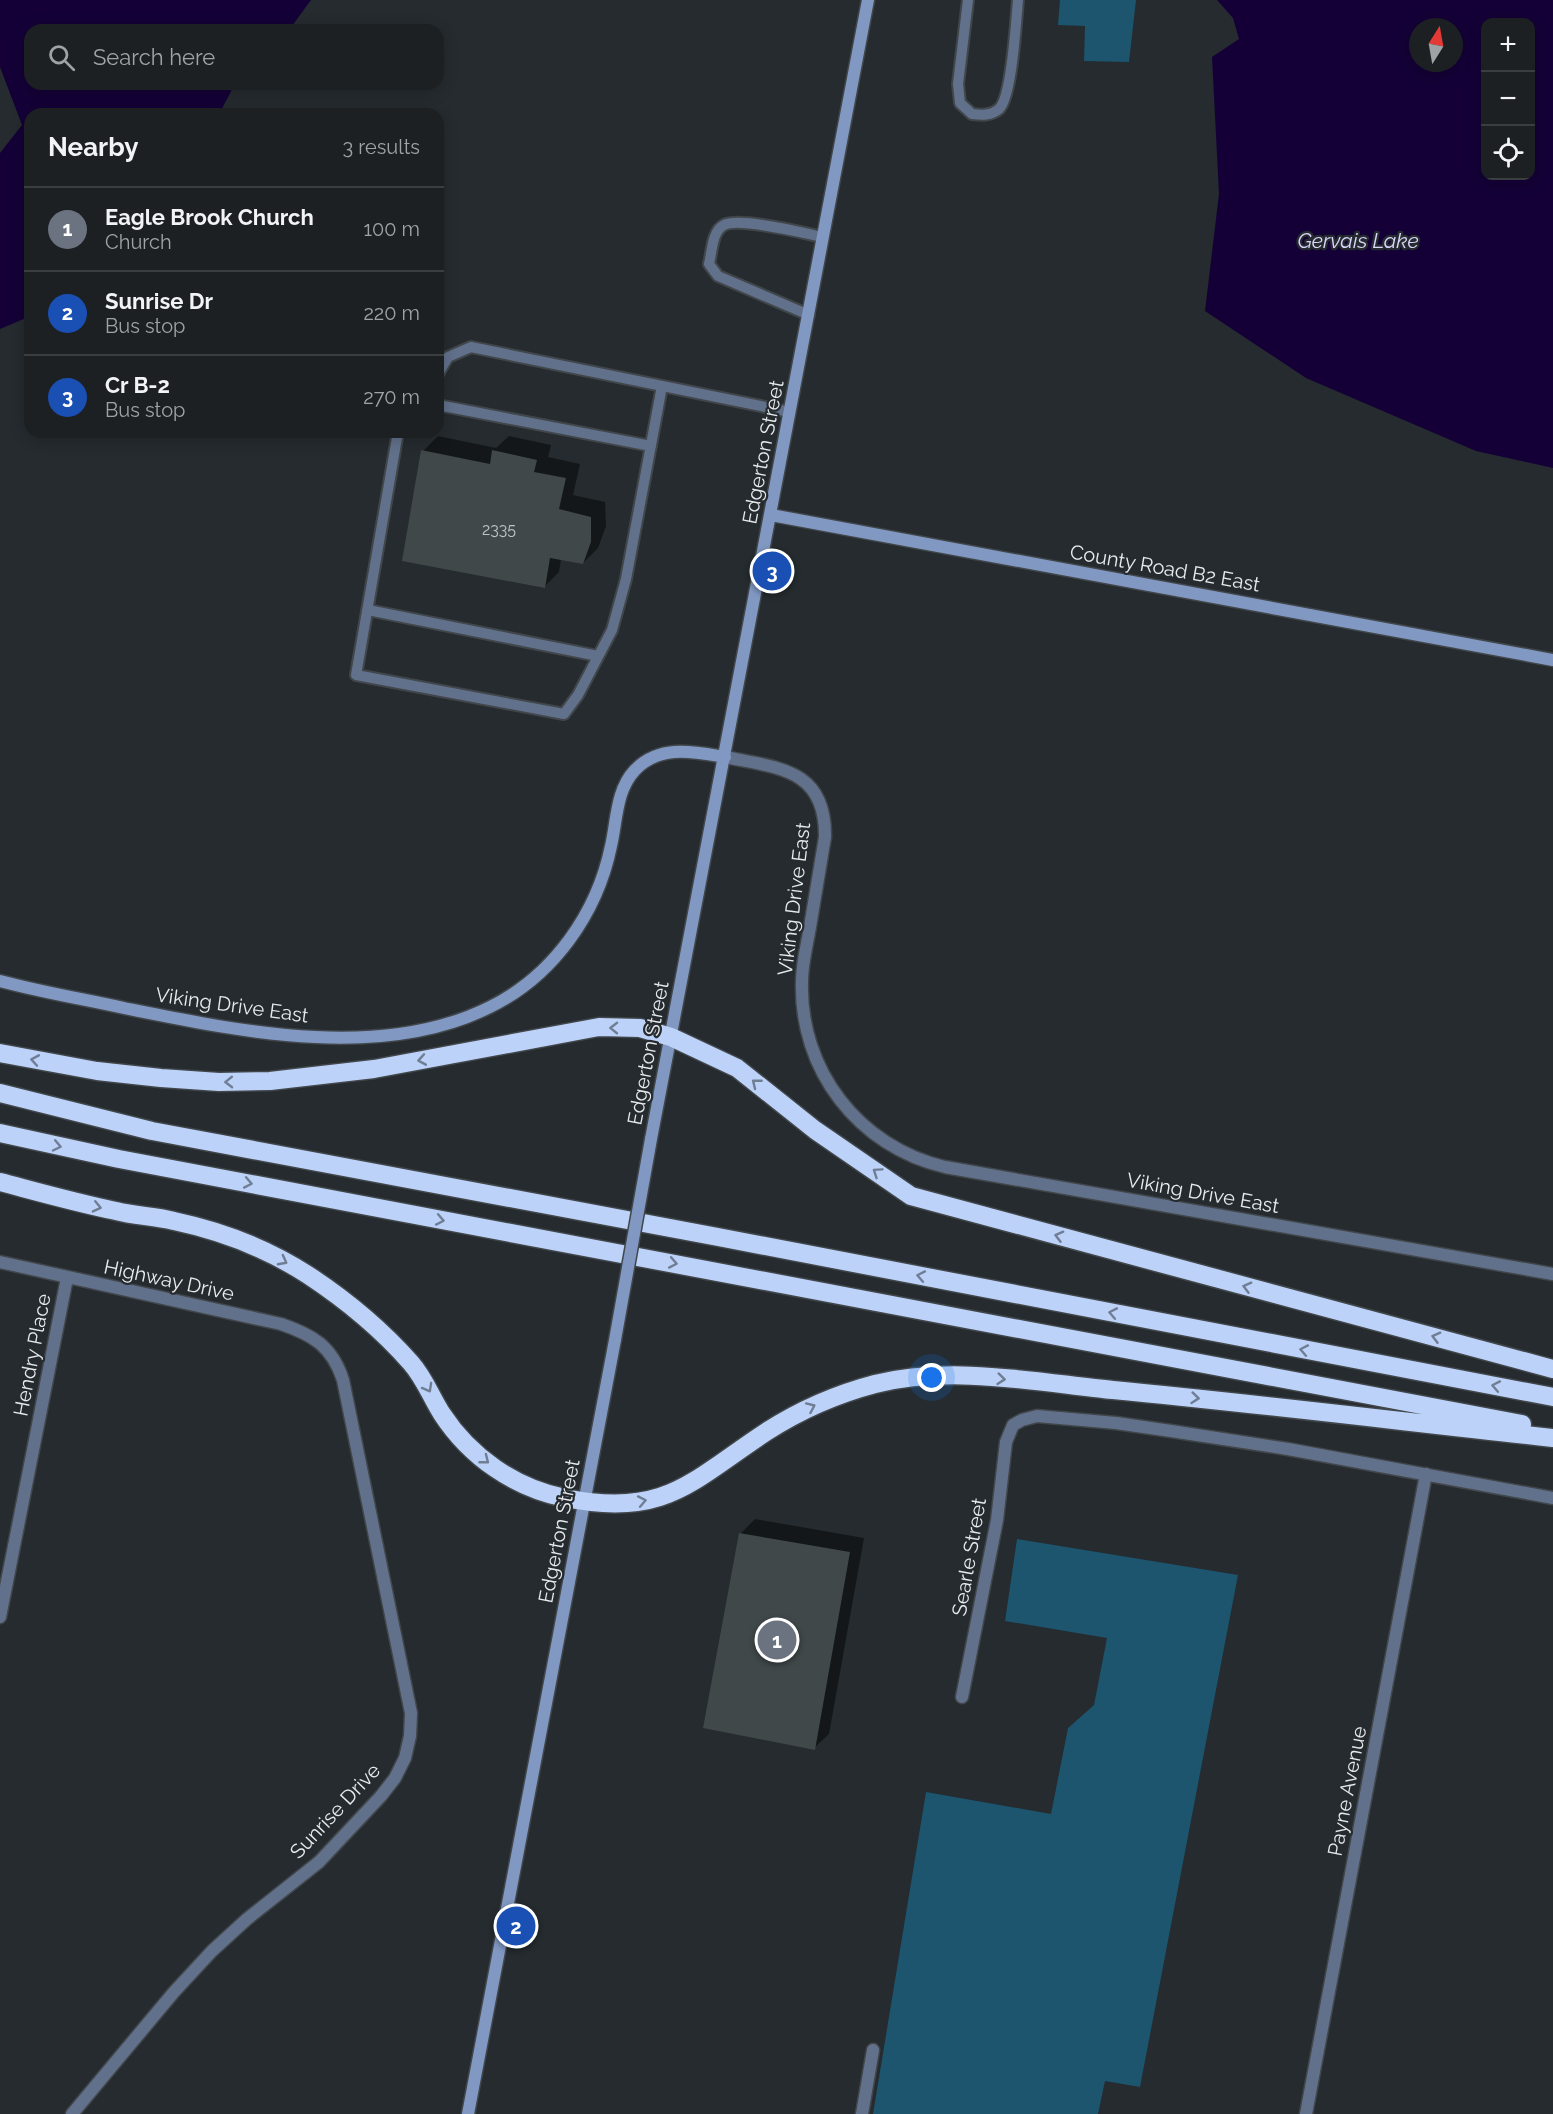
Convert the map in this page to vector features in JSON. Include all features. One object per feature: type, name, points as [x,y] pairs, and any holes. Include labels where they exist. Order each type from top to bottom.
[{"type":"highway","points":[[0,1053],[108,1072],[219,1082],[259,1082],[374,1069],[599,1028],[640,1028],[671,1037],[737,1068],[815,1130],[910,1196],[1553,1368]]},
{"type":"highway","points":[[0,1093],[152,1131],[1553,1397]]},
{"type":"highway","points":[[0,1133],[119,1159],[1553,1430]]},
{"type":"highway","points":[[0,1182],[73,1202],[172,1220],[223,1234],[264,1251],[304,1272],[341,1297],[376,1326],[412,1364],[426,1382],[440,1411],[481,1458],[506,1476],[533,1489],[560,1498],[611,1504],[637,1503],[666,1496],[694,1482],[768,1430],[800,1412],[835,1396],[878,1383],[923,1377],[993,1378],[1553,1438]]},
{"type":"street","name":"Edgerton Street","points":[[468,2114],[868,0]]},
{"type":"street","name":"County Road B2 East","points":[[771,515],[1553,660]]},
{"type":"street","name":"Viking Drive East","points":[[0,981],[196,1022],[251,1032],[297,1036],[344,1038],[391,1036],[463,1019],[491,1007],[523,987],[551,962],[575,933],[602,879],[611,847],[620,795],[626,781],[636,769],[661,753],[676,751],[725,756],[792,773],[805,781],[815,792],[822,805],[825,837],[803,970],[803,1011],[809,1040],[819,1068],[841,1102],[877,1137],[930,1164],[1553,1274]]},
{"type":"street","name":"Highway Drive","points":[[0,1263],[281,1324],[307,1333],[325,1347]]},
{"type":"street","name":"Hendry Place","points":[[0,1617],[67,1278]]},
{"type":"street","name":"Sunrise Drive","points":[[72,2114],[174,1992],[212,1951],[247,1919],[319,1862],[381,1796],[395,1778],[405,1758],[410,1736],[411,1713],[343,1380],[337,1362],[325,1347]]},
{"type":"street","name":"Searle Street","points":[[962,1697],[998,1520],[1006,1442],[1013,1425],[1022,1420],[1037,1416],[1116,1423],[1288,1449],[1426,1474]]},
{"type":"street","points":[[1426,1474],[1553,1498]]},
{"type":"street","name":"Payne Avenue","points":[[1306,2114],[1426,1474]]},
{"type":"street","points":[[862,2114],[873,2050]]},
{"type":"lane","points":[[968,0],[958,84],[960,103],[972,114],[987,115],[998,110],[1004,102],[1018,0]]},
{"type":"lane","points":[[808,315],[718,276],[709,264],[715,236],[723,225],[738,222],[823,237]]},
{"type":"lane","points":[[444,364],[448,357],[471,347],[790,411]]},
{"type":"lane","points":[[397,438],[356,675],[564,714],[578,695],[612,630],[626,579],[662,386]]},
{"type":"lane","points":[[444,406],[651,446]]},
{"type":"lane","points":[[368,610],[598,656]]},
{"type":"shaded area","points":[[1060,0],[1136,0],[1129,62],[1084,61],[1085,26],[1058,25]]},
{"type":"shaded area","points":[[1017,1539],[1238,1575],[1140,2087],[1105,2081],[1098,2114],[873,2114],[926,1792],[1051,1814],[1068,1728],[1094,1705],[1107,1638],[1005,1621]]},
{"type":"water","points":[[0,0],[311,0],[293,24],[24,24],[24,90],[232,90],[222,108],[24,108],[24,319],[0,329],[0,153],[22,125],[0,67]]},
{"type":"water","name":"Gervais Lake","points":[[1217,0],[1553,0],[1553,468],[1476,451],[1306,378],[1205,311],[1219,194],[1212,57],[1239,39],[1233,18]]},
{"type":"building","points":[[421,450],[490,464],[492,450],[537,460],[534,472],[566,478],[559,509],[591,517],[591,542],[583,564],[550,558],[545,588],[402,561]]},
{"type":"building","points":[[739,1533],[850,1552],[815,1750],[703,1728]]},
{"type":"place","name":"Cr B-2","points":[[772,571]]},
{"type":"place","name":"Eagle Brook Church","points":[[777,1640]]},
{"type":"place","name":"Sunrise Dr","points":[[516,1926]]}]
